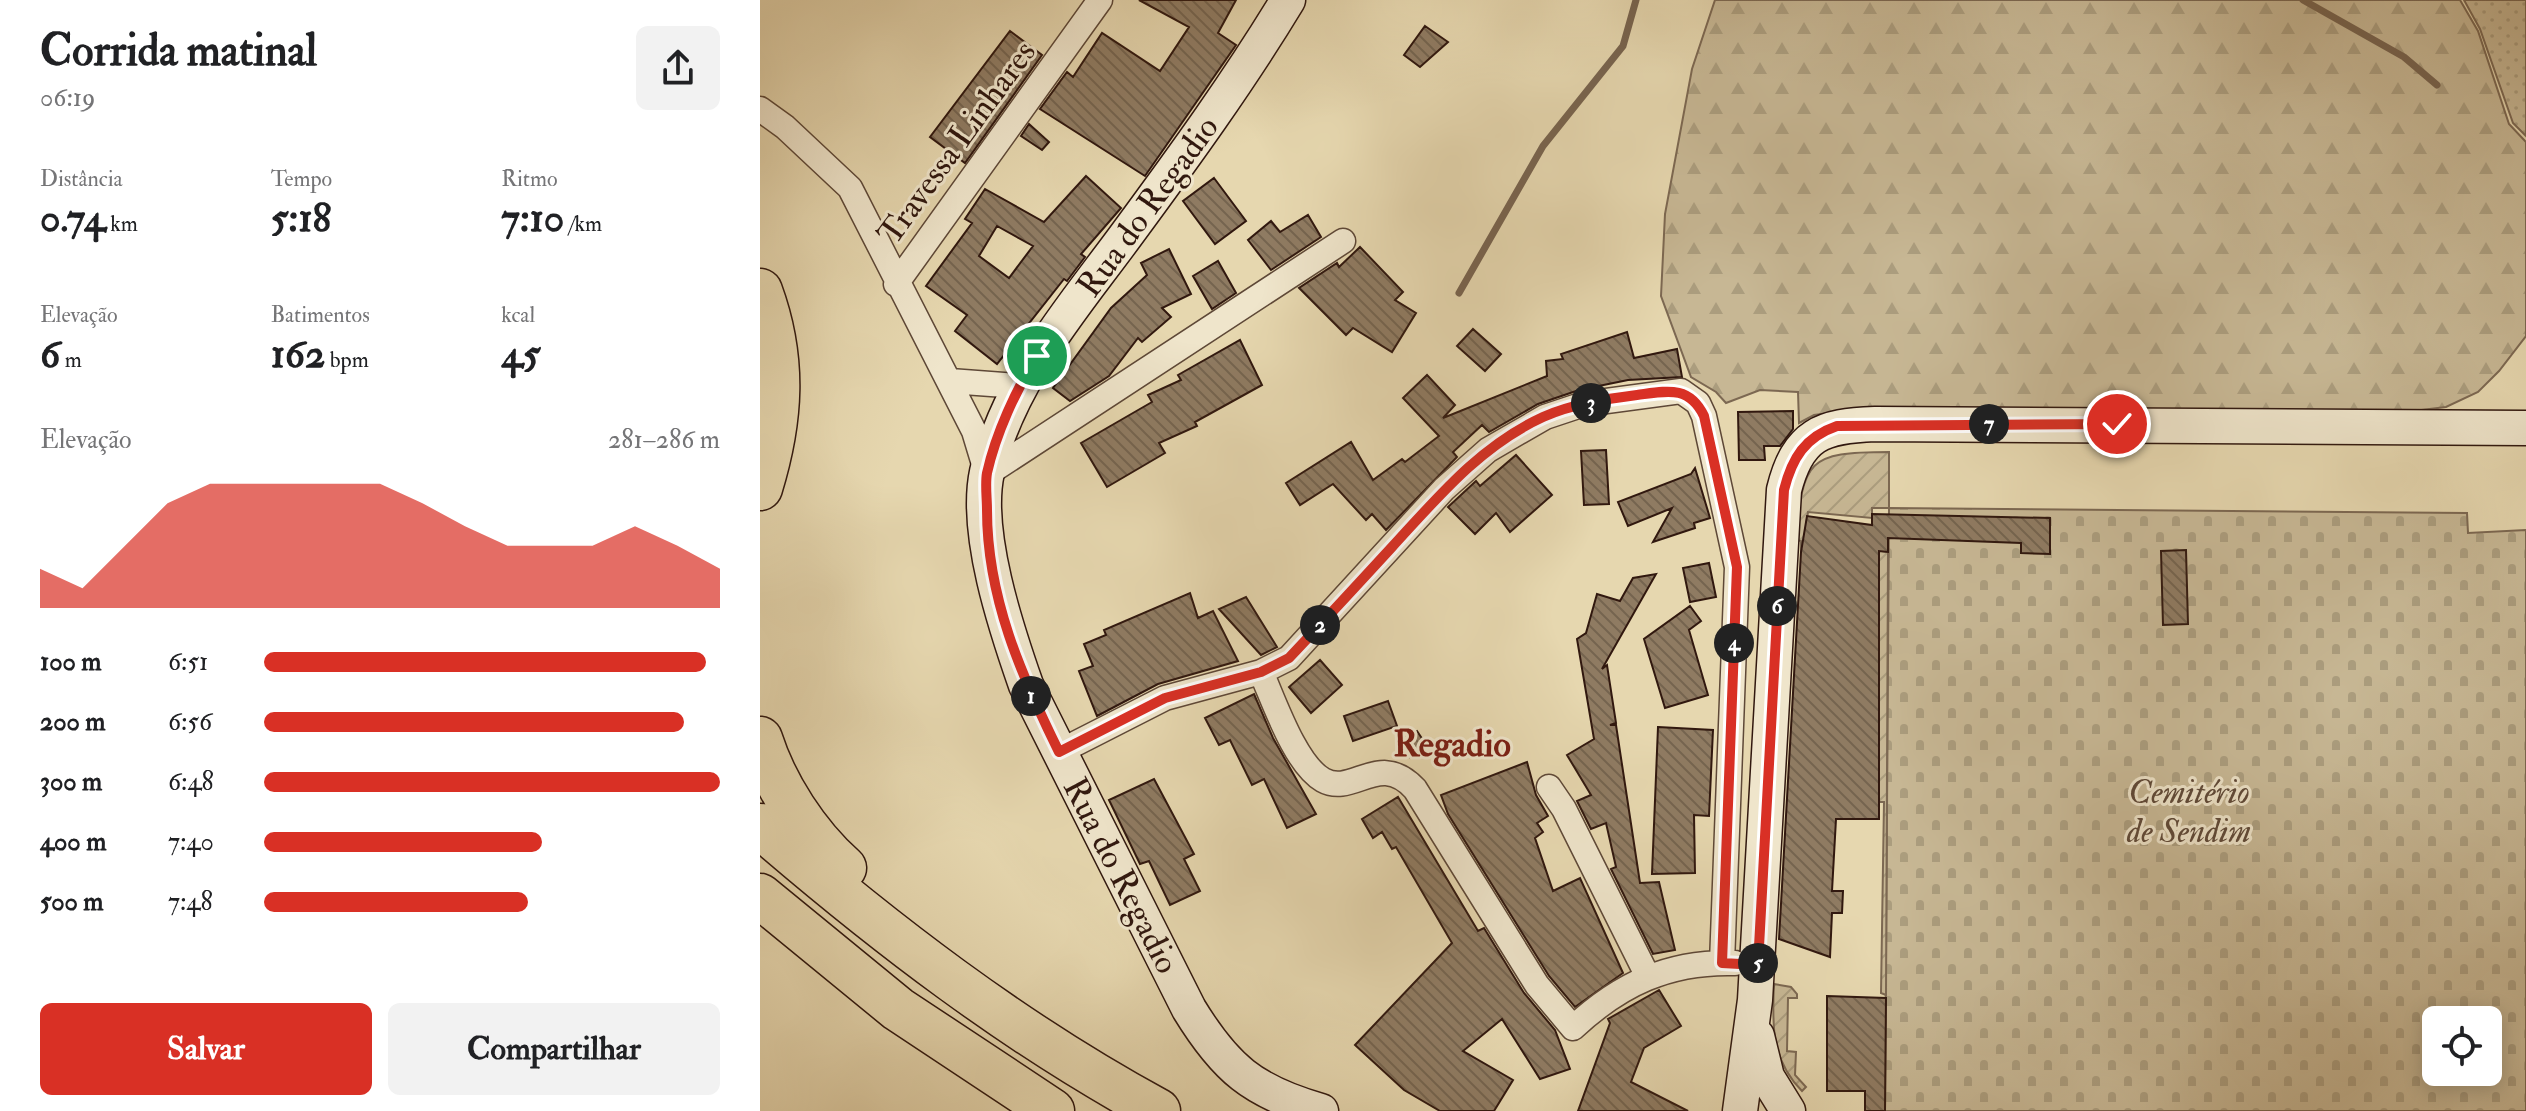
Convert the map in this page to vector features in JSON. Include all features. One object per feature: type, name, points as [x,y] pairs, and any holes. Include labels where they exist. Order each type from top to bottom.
[{"type":"highway","points":[[760,291],[774,336],[779,398],[771,453],[760,488]]},
{"type":"highway","points":[[760,739],[774,774],[810,831],[837,861],[885,902],[881,927]]},
{"type":"highway","points":[[760,826],[881,927],[1022,1028],[1158,1111]]},
{"type":"highway","points":[[760,896],[898,1009],[1052,1111]]},
{"type":"street","name":"Travessa Linhares","points":[[896,284],[1100,0]]},
{"type":"street","name":"Rua do Regadio","points":[[1288,0],[1213,117],[1019,386],[987,474],[987,539],[1006,629],[1026,685],[1189,1009],[1213,1048],[1250,1083],[1321,1111]]},
{"type":"street","points":[[760,109],[785,127],[850,188],[896,284],[974,431],[987,474],[1343,241]]},
{"type":"street","points":[[950,381],[1019,386]]},
{"type":"street","points":[[1059,752],[1165,698],[1261,672],[1289,658],[1467,466],[1516,432],[1545,417],[1584,404],[1681,391],[1692,396],[1704,416],[1737,567],[1722,963]]},
{"type":"street","points":[[1740,1111],[1758,965],[1784,490],[1795,456],[1822,431],[1837,426],[1875,424],[2526,428]]},
{"type":"street","points":[[1261,672],[1292,740],[1321,779],[1330,783],[1385,772],[1398,773],[1415,789],[1537,985],[1573,1028],[1602,1002],[1647,975],[1722,963],[1758,965]]},
{"type":"street","points":[[1549,787],[1647,975]]},
{"type":"street","points":[[1755,1000],[1762,1060],[1788,1111]]},
{"type":"green space","points":[[1715,0],[2460,0],[2478,31],[2509,124],[2526,142],[2526,336],[2478,392],[2446,407],[2413,411],[1851,410],[1814,415],[1799,423],[1798,392],[1760,390],[1726,403],[1716,392],[1691,377],[1661,296],[1665,214],[1692,69]]},
{"type":"green space","points":[[2464,0],[2526,0],[2526,136],[2513,123],[2480,29]]},
{"type":"green space","points":[[1889,452],[1889,508],[1872,508],[1872,518],[1808,512],[1804,540],[1888,552],[1886,995],[1881,993],[1884,802],[1879,802],[1879,562],[1801,552],[1801,541],[1796,540],[1802,492],[1814,466],[1841,454]]},
{"type":"green space","name":"Cemitério de Sendim","points":[[1889,508],[2467,513],[2468,533],[2526,530],[2526,1111],[1885,1111]]},
{"type":"green space","points":[[1774,984],[1791,987],[1797,994],[1797,998],[1788,998],[1787,1051],[1796,1052],[1795,1075],[1806,1087],[1802,1091],[1784,1067],[1779,1054],[1773,1014]]},
{"type":"building","points":[[1139,0],[1236,0],[1218,33],[1236,45],[1145,176],[1040,109],[1067,72],[1073,77],[1102,33],[1160,71],[1189,27]]},
{"type":"building","points":[[1425,26],[1448,42],[1420,67],[1404,55]]},
{"type":"building","points":[[1010,31],[1042,55],[965,163],[930,137]]},
{"type":"building","points":[[1029,124],[1049,142],[1042,150],[1021,136]]},
{"type":"building","points":[[1086,176],[1121,208],[1081,254],[1085,257],[1067,281],[1064,279],[997,364],[955,331],[967,315],[926,286],[972,223],[965,219],[985,189],[1044,222]],"holes":[[[997,226],[1033,246],[1009,278],[979,256]]]},
{"type":"building","points":[[1214,178],[1246,221],[1215,244],[1183,201]]},
{"type":"building","points":[[1308,215],[1321,237],[1271,270],[1248,240],[1271,221],[1280,232]]},
{"type":"building","points":[[1360,247],[1403,292],[1395,300],[1416,313],[1392,352],[1353,328],[1346,335],[1299,288],[1337,263],[1339,267]]},
{"type":"building","points":[[1169,249],[1191,294],[1162,308],[1171,317],[1142,342],[1138,338],[1109,376],[1070,401],[1053,388],[1111,308],[1147,275],[1141,263]]},
{"type":"building","points":[[1218,261],[1236,293],[1212,309],[1193,276]]},
{"type":"building","points":[[1473,329],[1501,354],[1485,371],[1457,346]]},
{"type":"building","points":[[1627,332],[1634,358],[1677,349],[1682,377],[1628,380],[1579,390],[1538,404],[1489,432],[1482,425],[1453,452],[1457,457],[1386,530],[1372,514],[1366,520],[1333,484],[1300,505],[1286,483],[1351,442],[1373,480],[1402,459],[1405,462],[1439,436],[1403,398],[1427,375],[1455,405],[1443,418],[1547,376],[1546,361],[1563,359],[1561,354]]},
{"type":"building","points":[[1240,340],[1262,385],[1195,422],[1197,426],[1159,443],[1165,453],[1107,487],[1081,443],[1152,402],[1148,395],[1181,380],[1178,375]]},
{"type":"building","points":[[1793,411],[1793,429],[1780,446],[1764,446],[1765,460],[1739,460],[1738,412]]},
{"type":"building","points":[[1606,450],[1609,504],[1584,505],[1581,451]]},
{"type":"building","points":[[1516,455],[1552,495],[1510,532],[1496,513],[1475,534],[1448,507],[1476,481],[1480,486]]},
{"type":"building","points":[[1695,468],[1710,518],[1694,523],[1695,528],[1653,542],[1672,508],[1628,526],[1618,502],[1691,474]]},
{"type":"building","points":[[1872,514],[2050,518],[2050,554],[2021,553],[2021,543],[1888,538],[1888,552],[1879,551],[1879,819],[1836,819],[1832,891],[1843,891],[1842,913],[1832,913],[1830,957],[1779,939],[1801,552],[1807,516],[1872,525]]},
{"type":"building","points":[[2186,550],[2188,624],[2163,625],[2161,551]]},
{"type":"building","points":[[1709,563],[1716,597],[1690,602],[1683,568]]},
{"type":"building","points":[[1656,574],[1602,669],[1607,665],[1616,723],[1610,725],[1616,725],[1640,883],[1659,882],[1675,950],[1653,954],[1611,869],[1616,867],[1606,823],[1591,829],[1577,801],[1591,795],[1567,755],[1594,739],[1577,639],[1586,633],[1597,594],[1620,601],[1633,578]]},
{"type":"building","points":[[1190,593],[1198,618],[1213,611],[1238,661],[1158,684],[1097,716],[1079,671],[1093,666],[1084,644],[1106,635],[1104,630]]},
{"type":"building","points":[[1246,597],[1277,647],[1261,655],[1219,609]]},
{"type":"building","points":[[1690,606],[1701,621],[1689,630],[1708,695],[1665,708],[1644,639]]},
{"type":"building","points":[[1320,660],[1342,685],[1311,713],[1289,687]]},
{"type":"building","points":[[1254,694],[1273,738],[1316,814],[1287,828],[1264,779],[1252,785],[1230,740],[1219,745],[1205,718]]},
{"type":"building","points":[[1388,701],[1397,726],[1353,741],[1344,716]]},
{"type":"building","points":[[1658,727],[1713,730],[1709,816],[1694,815],[1695,873],[1652,874]]},
{"type":"building","points":[[1417,731],[1427,746],[1410,757],[1400,741]]},
{"type":"building","points":[[1527,762],[1536,795],[1548,816],[1537,823],[1543,832],[1535,838],[1553,891],[1580,878],[1623,973],[1575,1007],[1549,976],[1448,814],[1441,795]]},
{"type":"building","points":[[1154,779],[1194,854],[1184,859],[1200,891],[1170,905],[1149,861],[1140,864],[1109,800]]},
{"type":"building","points":[[1398,797],[1478,931],[1484,928],[1524,993],[1555,1030],[1570,1069],[1540,1079],[1502,1019],[1463,1051],[1513,1080],[1494,1111],[1440,1111],[1404,1090],[1355,1045],[1452,943],[1396,847],[1392,849],[1382,832],[1373,838],[1362,819]]},
{"type":"building","points":[[1659,990],[1681,1026],[1644,1048],[1631,1082],[1688,1111],[1578,1111],[1610,1023],[1608,1019]]},
{"type":"building","points":[[1827,996],[1886,998],[1885,1111],[1865,1111],[1865,1091],[1827,1091]]},
{"type":"waterway","points":[[1459,293],[1543,146],[1623,46],[1636,0]]},
{"type":"waterway","points":[[2303,0],[2404,57],[2437,85]]},
{"type":"district","name":"Regadio","points":[[1452,743]]},
{"type":"route","points":[[1037,356],[1019,386],[987,474],[987,539],[1006,629],[1026,685],[1059,752],[1165,698],[1261,672],[1289,658],[1467,466],[1516,432],[1545,417],[1584,404],[1657,392],[1681,391],[1692,396],[1704,416],[1737,567],[1722,963],[1758,965],[1784,490],[1795,456],[1809,440],[1837,426],[2117,424]]}]
